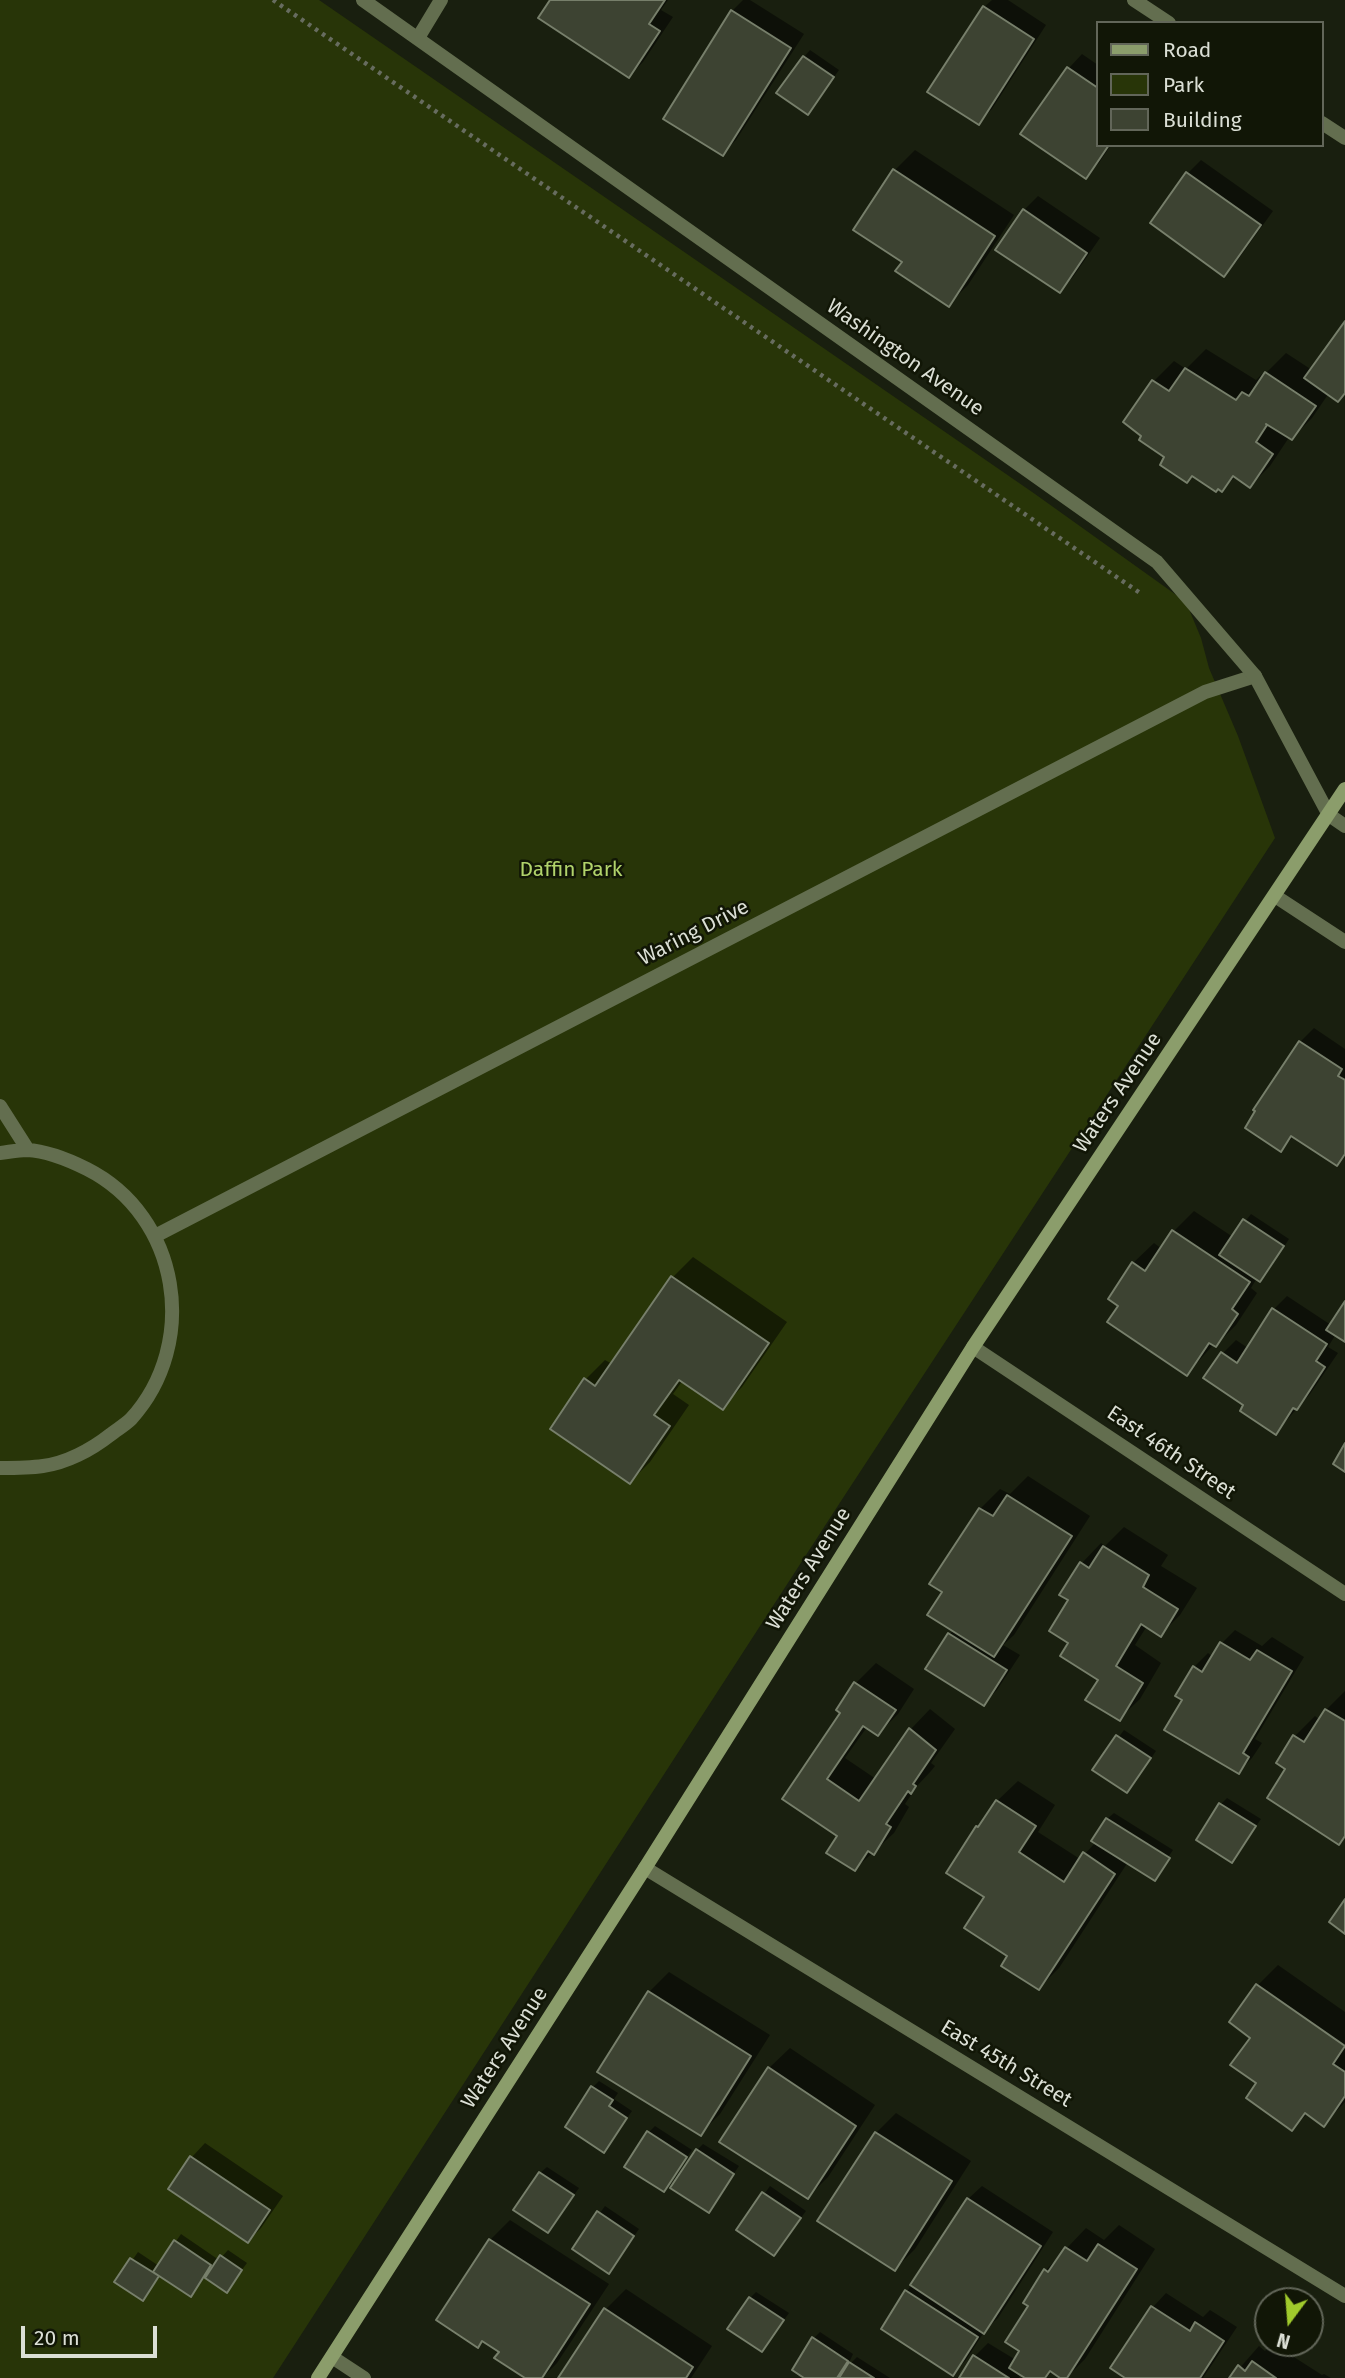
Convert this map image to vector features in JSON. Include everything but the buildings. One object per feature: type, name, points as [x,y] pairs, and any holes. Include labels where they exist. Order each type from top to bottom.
[{"type":"main road","name":"Waters Avenue","points":[[318,2378],[645,1868],[973,1347],[1345,789]]},
{"type":"street","name":"Washington Avenue","points":[[363,0],[1157,562],[1255,676],[1329,815],[1345,826]]},
{"type":"street","points":[[418,38],[441,0]]},
{"type":"street","points":[[1134,0],[1166,21]]},
{"type":"street","points":[[1324,124],[1345,138]]},
{"type":"street","name":"Waring Drive","points":[[155,1236],[1205,692],[1255,676]]},
{"type":"street","points":[[1275,896],[1345,942]]},
{"type":"street","points":[[0,1107],[28,1150]]},
{"type":"street","points":[[0,1153],[28,1150],[66,1159],[102,1177],[132,1203],[155,1236],[171,1282],[172,1332],[158,1379],[130,1420],[91,1450],[44,1466],[0,1468]]},
{"type":"street","name":"East 46th Street","points":[[973,1347],[1345,1594]]},
{"type":"street","name":"East 45th Street","points":[[645,1868],[1345,2296]]},
{"type":"street","points":[[332,2357],[364,2378]]},
{"type":"path","points":[[273,0],[1147,598]]},
{"type":"green space","name":"Daffin Park","points":[[0,0],[319,0],[1035,494],[1186,602],[1275,838],[841,1501],[273,2378],[0,2378]]}]
